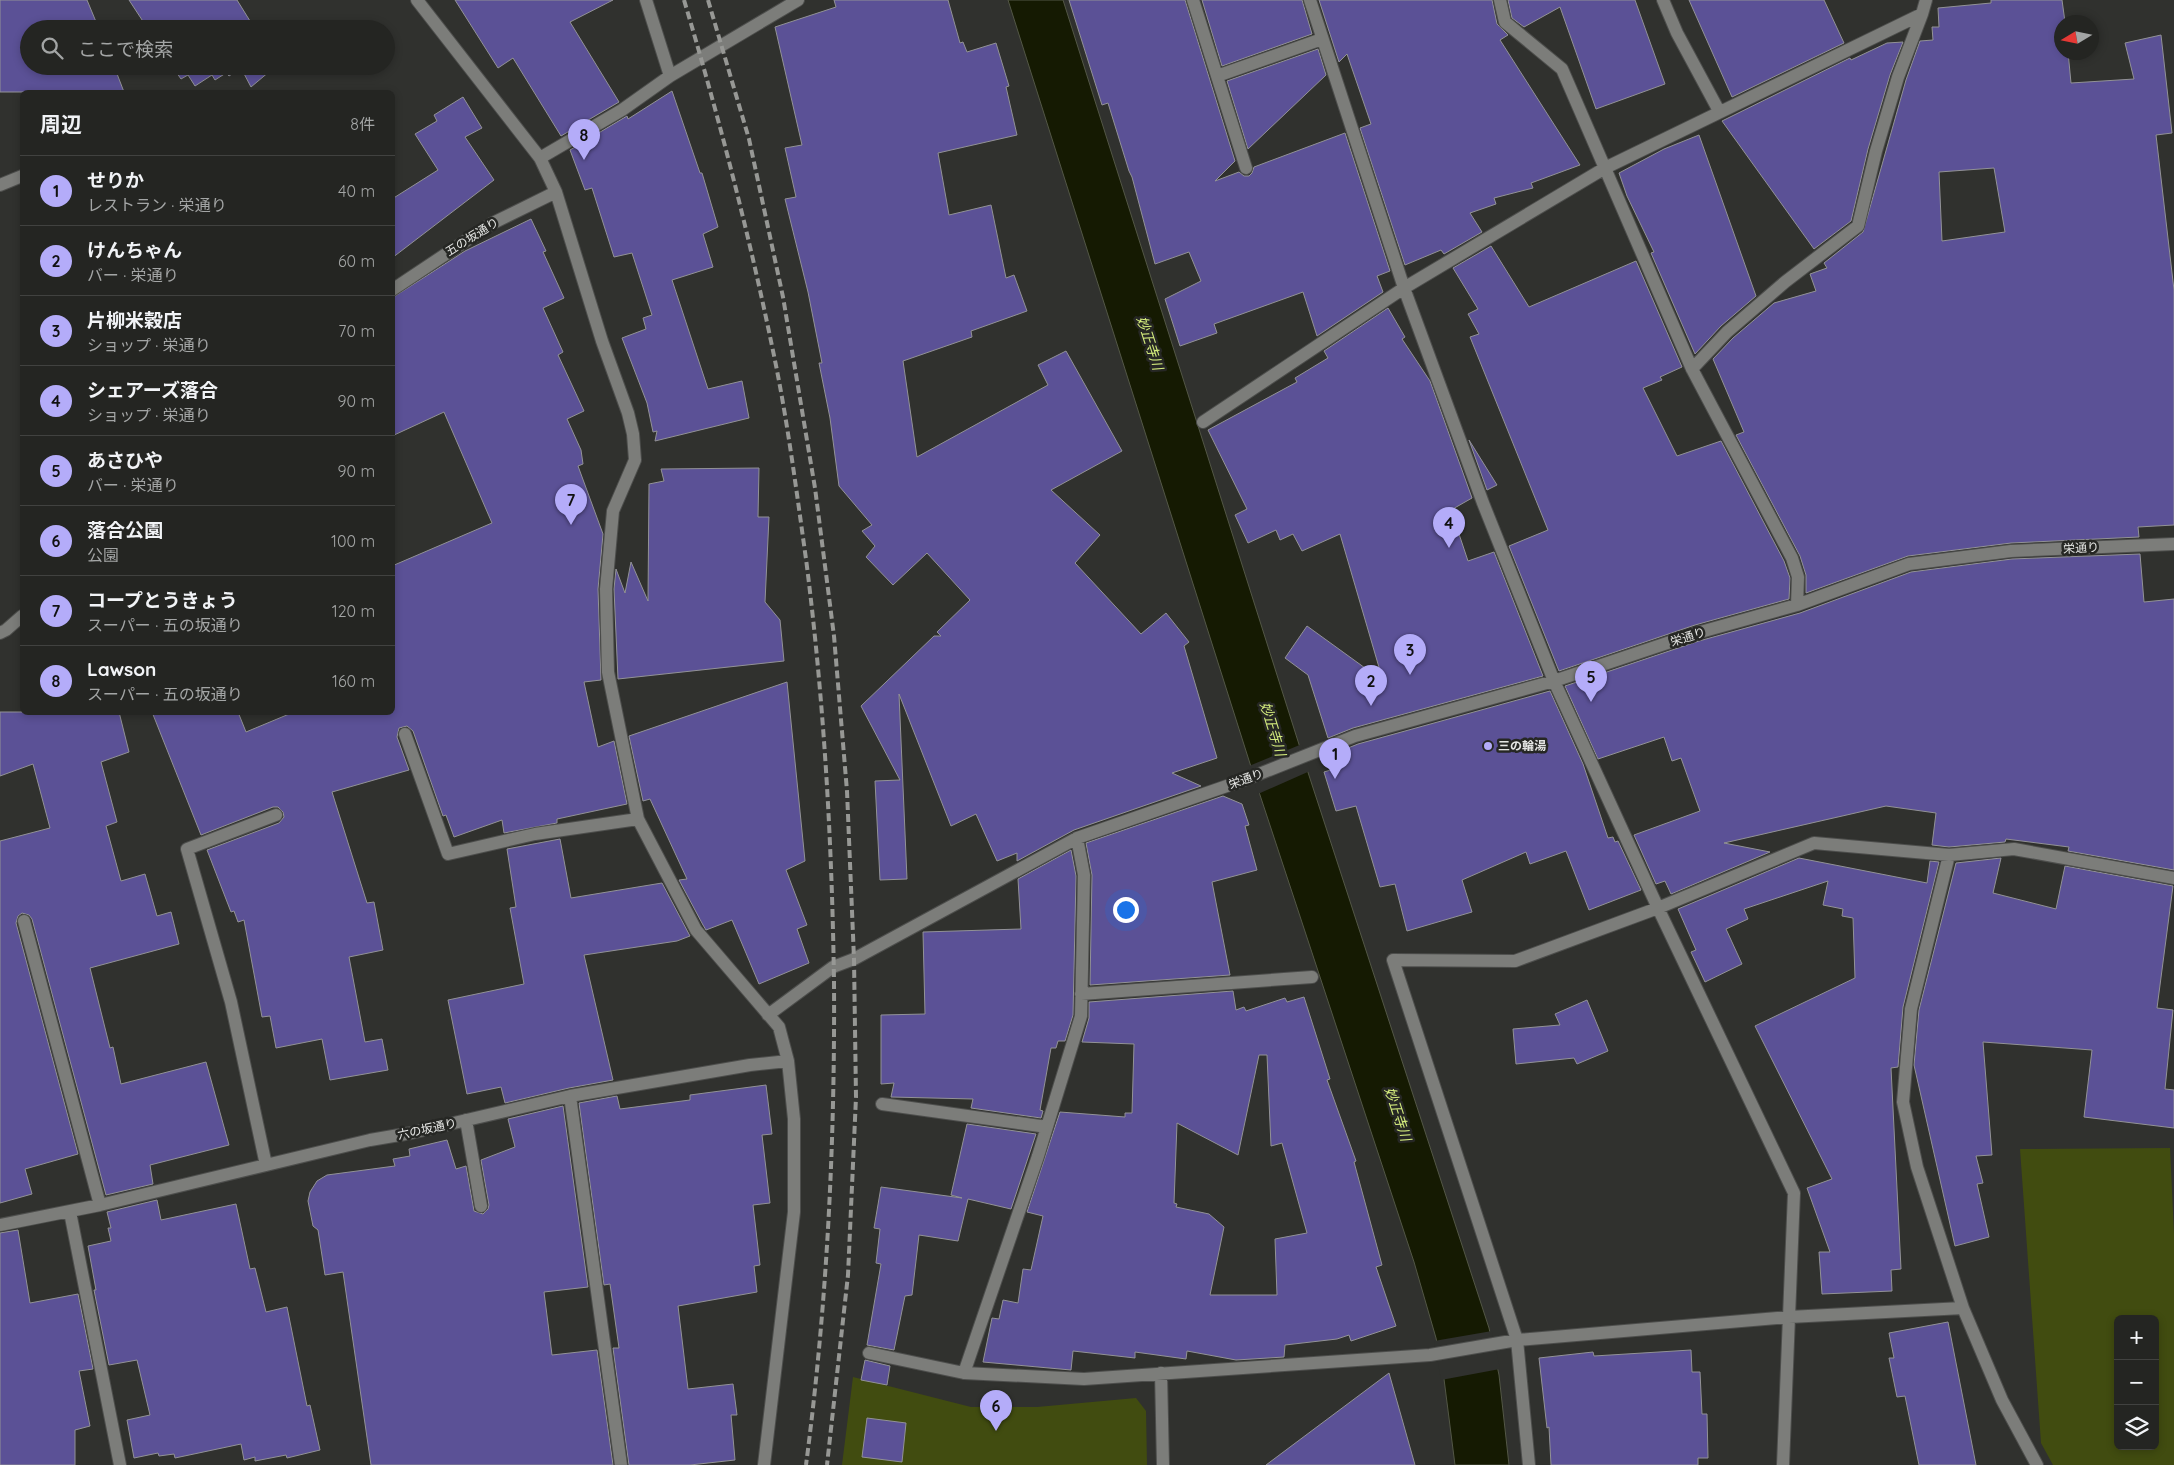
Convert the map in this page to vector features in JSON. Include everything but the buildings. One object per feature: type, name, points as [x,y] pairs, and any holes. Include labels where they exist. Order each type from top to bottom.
[{"type":"street","points":[[417,0],[540,158],[556,192],[580,272],[628,413],[633,434],[635,460],[613,512],[606,589],[608,672],[638,818],[696,930],[779,1027],[788,1060],[794,1119],[794,1212],[764,1465]]},
{"type":"street","points":[[646,0],[670,76]]},
{"type":"street","points":[[540,158],[622,110],[670,76],[798,0]]},
{"type":"street","points":[[1193,0],[1246,168]]},
{"type":"street","points":[[1310,0],[1404,288],[1482,503],[1554,681],[1658,908],[1794,1193],[1783,1465]]},
{"type":"street","points":[[1500,0],[1506,22],[1562,69],[1692,369],[1792,558],[1798,576],[1797,605]]},
{"type":"street","points":[[1663,0],[1677,33],[1720,111]]},
{"type":"street","points":[[1692,369],[1727,332],[1778,288],[1858,226],[1876,152],[1898,77],[1926,0]]},
{"type":"street","points":[[1203,422],[1404,288],[1604,168],[1922,14]]},
{"type":"street","points":[[1217,76],[1322,39]]},
{"type":"street","points":[[0,185],[20,177]]},
{"type":"street","name":"五の坂通り","points":[[395,288],[491,224],[556,192]]},
{"type":"street","name":"栄通り","points":[[768,1015],[833,967],[854,959],[1077,838],[1215,791],[1355,736],[1554,681],[1697,634],[1797,605],[1909,564],[2011,551],[2174,544]]},
{"type":"street","points":[[0,632],[6,630],[20,618]]},
{"type":"street","points":[[405,734],[448,854],[535,834],[638,818]]},
{"type":"street","points":[[266,1165],[231,1002],[187,849],[276,815]]},
{"type":"street","points":[[964,1373],[1047,1127],[1081,1016],[1084,875],[1077,838]]},
{"type":"street","points":[[1530,1465],[1517,1340],[1393,960],[1515,961],[1658,908],[1814,843],[1950,855],[2014,849],[2174,878]]},
{"type":"street","points":[[1950,855],[1911,1009],[1903,1102],[1917,1167],[1963,1308],[2002,1400],[2037,1465]]},
{"type":"street","points":[[24,921],[100,1205]]},
{"type":"street","points":[[1081,994],[1312,977]]},
{"type":"street","name":"六の坂通り","points":[[0,1225],[70,1212],[370,1140],[570,1096],[750,1064],[788,1060]]},
{"type":"street","points":[[570,1096],[621,1465]]},
{"type":"street","points":[[882,1104],[1047,1127]]},
{"type":"street","points":[[466,1120],[481,1206]]},
{"type":"street","points":[[70,1212],[120,1465]]},
{"type":"street","points":[[869,1353],[964,1373],[1084,1379],[1438,1354],[1517,1340],[1789,1317],[1963,1308]]},
{"type":"street","points":[[1161,1373],[1163,1465]]},
{"type":"green space","points":[[2170,1148],[2174,1234],[2174,1465],[2053,1465],[2041,1443],[2020,1149]]},
{"type":"green space","points":[[853,1377],[971,1407],[1037,1407],[1136,1398],[1146,1411],[1147,1465],[842,1465]]},
{"type":"water","name":"妙正寺川","points":[[1008,0],[1063,0],[1303,757],[1489,1328],[1499,1375],[1509,1465],[1455,1465],[1444,1379],[1436,1338],[1414,1262],[1259,792]]},
{"type":"pier","points":[[1302,744],[1310,771],[1258,794],[1249,766]]},
{"type":"pier","points":[[1492,1331],[1500,1369],[1441,1380],[1434,1341]]},
{"type":"railway","points":[[684,0],[732,172],[777,372],[791,452],[806,559],[818,665],[829,823],[833,929],[834,1043],[831,1164],[824,1285],[806,1465]]},
{"type":"railway","points":[[708,0],[749,139],[783,297],[815,488],[834,636],[847,791],[854,959],[856,1097],[848,1275],[827,1465]]},
{"type":"place","name":"Lawson","points":[[584,160]]},
{"type":"place","name":"コープとうきょう","points":[[571,525]]},
{"type":"place","name":"シェアーズ落合","points":[[1449,548]]},
{"type":"place","name":"片柳米穀店","points":[[1410,675]]},
{"type":"place","name":"あさひや","points":[[1591,702]]},
{"type":"place","name":"けんちゃん","points":[[1371,706]]},
{"type":"place","name":"三の輪湯","points":[[1488,746]]},
{"type":"place","name":"せりか","points":[[1335,779]]},
{"type":"place","name":"落合公園","points":[[996,1431]]}]
